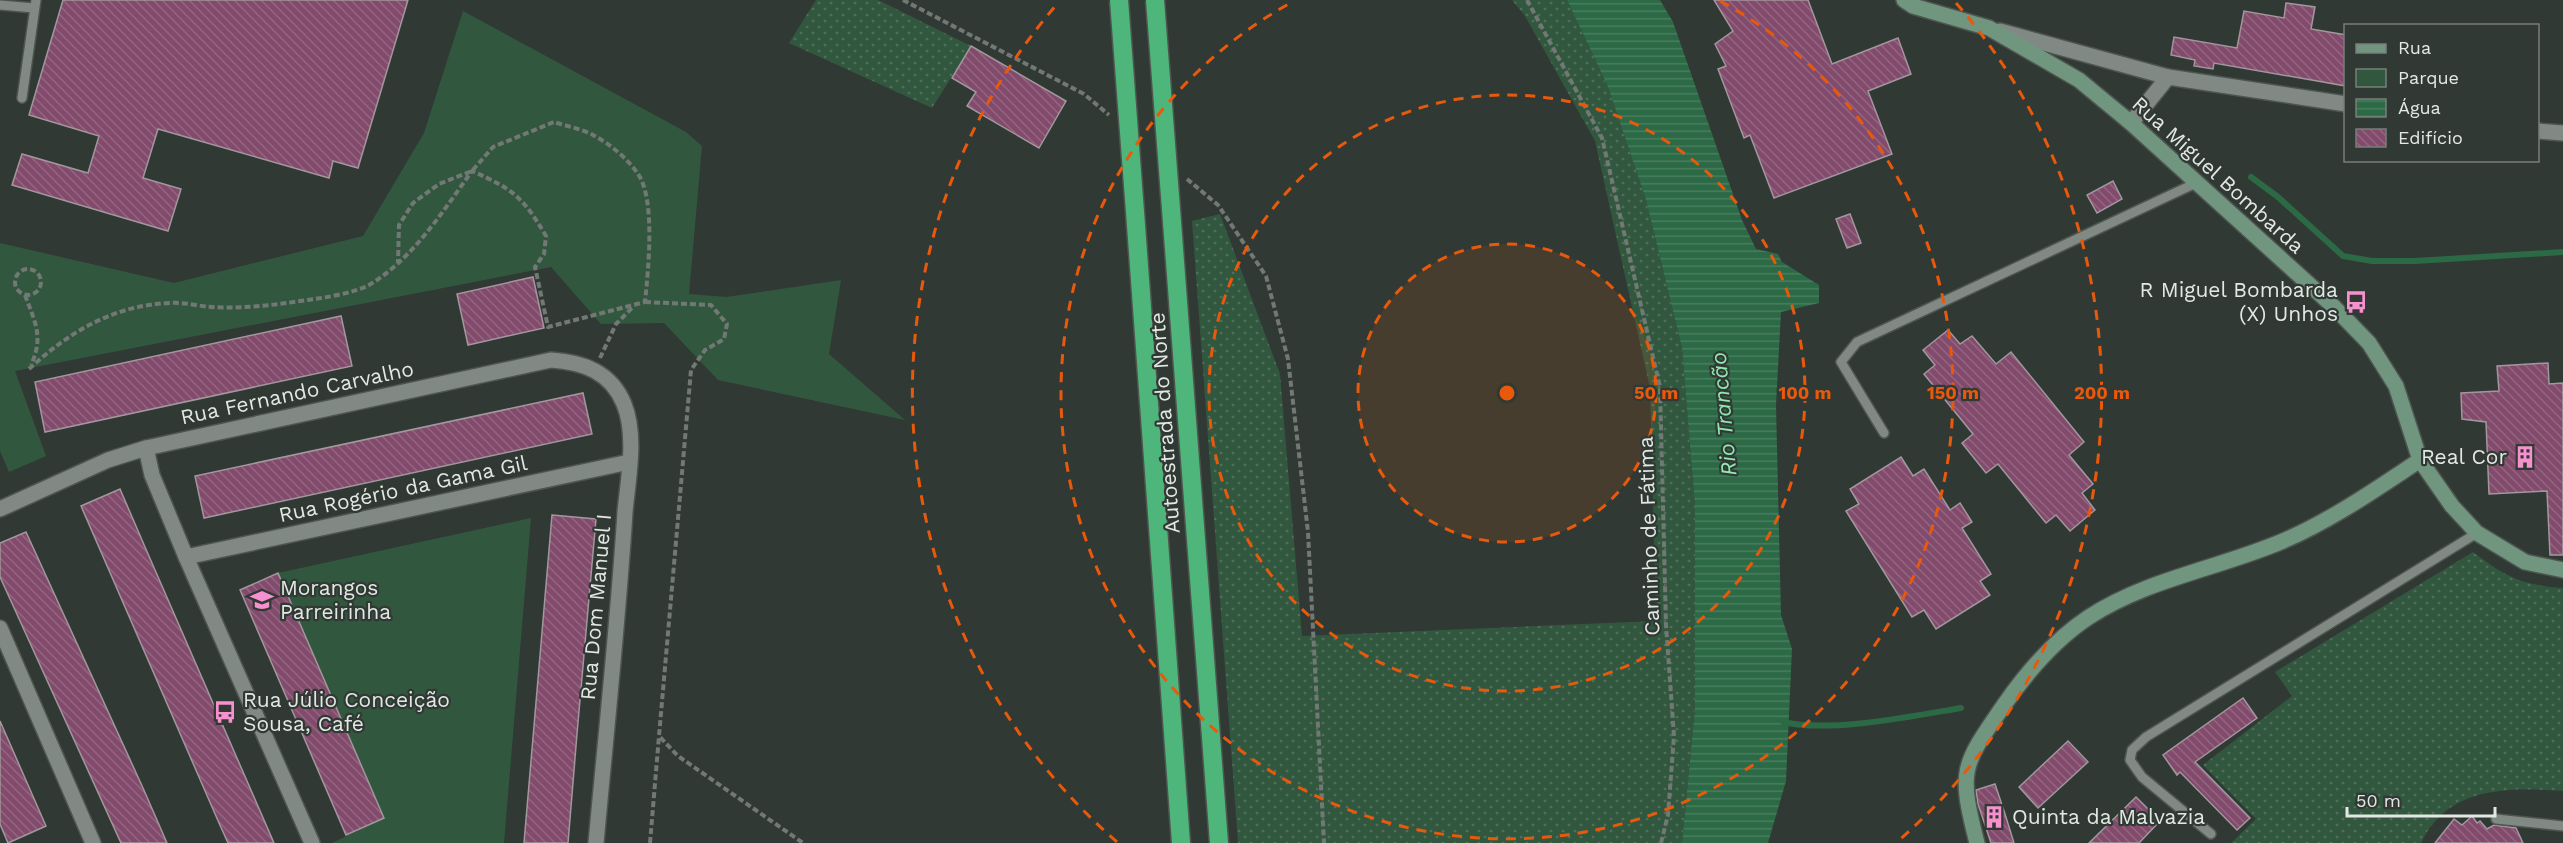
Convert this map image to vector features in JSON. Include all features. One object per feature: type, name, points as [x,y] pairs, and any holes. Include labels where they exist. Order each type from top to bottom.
[{"type":"highway","name":"Autoestrada do Norte","points":[[1119,0],[1181,843]]},
{"type":"highway","name":"Autoestrada do Norte","points":[[1155,0],[1219,843]]},
{"type":"main road","name":"Rua Miguel Bombarda","points":[[1904,0],[1913,6],[1989,28],[2079,80],[2131,123],[2333,306],[2378,354],[2396,386],[2420,460],[2452,506],[2477,533],[2525,562],[2563,570]]},
{"type":"main road","points":[[1977,843],[1966,786],[1971,754],[2023,678],[2070,631],[2118,601],[2286,540],[2354,503],[2420,460]]},
{"type":"street","points":[[1989,28],[2168,77],[2344,104]]},
{"type":"street","points":[[2131,123],[2168,77]]},
{"type":"street","points":[[2539,132],[2563,133]]},
{"type":"street","name":"Rua Fernando Carvalho","points":[[0,510],[108,460],[146,447],[551,360],[575,362],[594,369],[608,380]]},
{"type":"street","name":"Rua Dom Manuel I","points":[[596,843],[630,432],[625,405],[608,380]]},
{"type":"street","points":[[146,447],[152,475],[186,557],[312,843]]},
{"type":"street","name":"Rua Rogério da Gama Gil","points":[[186,557],[629,462]]},
{"type":"street","points":[[0,628],[93,843]]},
{"type":"lane","points":[[0,4],[35,4],[22,98]]},
{"type":"lane","points":[[1884,433],[1841,362],[1857,342],[2196,183]]},
{"type":"lane","points":[[2211,834],[2142,777],[2130,760],[2132,750],[2146,736],[2477,533]]},
{"type":"lane","points":[[2496,819],[2563,826]]},
{"type":"path","points":[[903,0],[1084,94],[1116,121]]},
{"type":"path","name":"Caminho de Fátima","points":[[1527,0],[1602,138],[1660,387],[1666,625],[1674,736],[1668,815],[1661,843]]},
{"type":"path","points":[[25,295],[34,294],[41,285],[40,276],[32,269],[21,271],[16,279],[17,289],[25,295],[38,330],[38,346],[29,369],[56,344],[91,322],[127,311],[170,303],[224,307],[271,306],[315,299],[367,286],[398,262],[434,224],[492,147],[554,122],[592,134],[620,153],[639,176],[647,205],[650,255],[645,302]]},
{"type":"path","points":[[398,262],[399,225],[413,203],[439,184],[472,171],[506,186],[521,199],[546,236],[544,254],[535,267],[548,327],[645,302],[711,305],[727,324],[724,339],[705,350],[691,370],[650,843]]},
{"type":"path","points":[[1184,177],[1218,205],[1266,276],[1288,359],[1308,532],[1323,843]]},
{"type":"path","points":[[594,369],[616,324],[628,309],[645,302]]},
{"type":"path","points":[[659,736],[678,756],[803,843]]},
{"type":"green space","points":[[816,0],[878,0],[971,46],[932,108],[789,43]]},
{"type":"green space","points":[[1512,0],[1567,0],[1608,87],[1646,200],[1682,348],[1695,507],[1695,708],[1682,843],[1238,843],[1192,221],[1220,214],[1280,374],[1302,636],[1656,621],[1650,388],[1595,141],[1525,16]]},
{"type":"green space","points":[[463,11],[686,132],[702,146],[689,294],[726,297],[841,280],[829,354],[905,420],[718,380],[664,323],[601,324],[551,267],[15,371],[46,456],[9,472],[0,451],[0,243],[174,283],[363,236],[424,133]]},
{"type":"green space","points":[[531,518],[504,843],[332,843],[384,818],[278,573]]},
{"type":"green space","points":[[2473,552],[2505,574],[2525,582],[2563,588],[2563,791],[2522,789],[2482,794],[2463,800],[2447,810],[2432,824],[2421,843],[2231,843],[2256,819],[2203,765],[2292,696],[2275,672]]},
{"type":"water","name":"Rio Trancão","points":[[1567,0],[1660,0],[1673,22],[1742,220],[1756,249],[1778,254],[1782,262],[1819,285],[1819,303],[1781,312],[1776,405],[1781,615],[1792,649],[1786,781],[1768,843],[1682,843],[1695,708],[1695,507],[1682,348],[1646,200],[1608,87]]},
{"type":"building","points":[[63,0],[408,0],[358,168],[333,161],[329,178],[158,129],[143,178],[181,189],[168,231],[12,185],[22,154],[88,173],[99,136],[29,115]]},
{"type":"building","points":[[1714,0],[1808,0],[1832,64],[1898,38],[1911,74],[1868,91],[1892,154],[1774,198],[1750,135],[1744,138],[1718,69],[1726,66],[1715,44],[1733,31]]},
{"type":"building","points":[[2286,3],[2315,7],[2311,29],[2344,35],[2344,86],[2214,63],[2213,69],[2194,66],[2195,60],[2171,55],[2174,37],[2237,48],[2244,11],[2284,18]]},
{"type":"building","points":[[971,46],[1066,101],[1039,148],[967,106],[976,92],[952,78]]},
{"type":"building","points":[[2113,181],[2122,199],[2097,213],[2087,195]]},
{"type":"building","points":[[1850,214],[1861,243],[1847,248],[1836,219]]},
{"type":"building","points":[[533,277],[544,328],[468,345],[457,294]]},
{"type":"building","points":[[341,316],[352,366],[45,432],[35,382]]},
{"type":"building","points":[[1948,330],[1960,344],[1972,336],[1996,364],[2011,352],[2084,442],[2069,455],[2093,484],[2082,493],[2095,510],[2070,531],[2056,515],[2046,523],[1998,464],[1986,473],[1962,443],[1973,434],[1924,374],[1935,365],[1923,350]]},
{"type":"building","name":"Real Cor","points":[[2548,363],[2549,384],[2563,383],[2563,555],[2550,555],[2547,491],[2489,494],[2486,422],[2462,419],[2461,393],[2499,391],[2497,366]]},
{"type":"building","points":[[583,393],[592,434],[204,518],[195,476]]},
{"type":"building","points":[[1901,457],[1913,476],[1924,469],[1950,510],[1960,503],[1972,522],[1962,528],[1991,574],[1980,581],[1990,595],[1936,629],[1924,610],[1912,617],[1846,511],[1859,504],[1850,489]]},
{"type":"building","points":[[120,489],[274,843],[228,843],[81,506]]},
{"type":"building","points":[[552,515],[596,519],[568,843],[524,843]]},
{"type":"building","points":[[26,532],[167,843],[121,843],[0,577],[0,543]]},
{"type":"building","points":[[278,573],[384,818],[346,835],[240,590]]},
{"type":"building","points":[[2243,698],[2257,718],[2195,762],[2250,818],[2237,830],[2180,772],[2177,775],[2163,755]]},
{"type":"building","points":[[0,721],[46,826],[8,843],[0,824]]},
{"type":"building","points":[[2068,741],[2088,762],[2038,808],[2019,787]]},
{"type":"building","name":"Quinta da Malvazia","points":[[1995,784],[2014,843],[1991,843],[1978,804],[1976,790]]},
{"type":"building","points":[[2136,797],[2160,821],[2139,843],[2089,843]]},
{"type":"building","points":[[2472,816],[2477,823],[2480,821],[2487,829],[2494,825],[2516,828],[2523,843],[2435,843],[2454,819],[2462,825]]},
{"type":"waterway","points":[[2251,177],[2278,197],[2343,256],[2372,261],[2415,261],[2563,252]]},
{"type":"waterway","points":[[1783,722],[1802,725],[1847,725],[1961,708]]},
{"type":"place","name":"R Miguel Bombarda (X) Unhos","points":[[2356,302]]},
{"type":"place","name":"Real Cor","points":[[2525,457]]},
{"type":"place","name":"Morangos Parreirinha","points":[[262,600]]},
{"type":"place","name":"Rua Júlio Conceição Sousa, Café","points":[[225,712]]},
{"type":"place","name":"Quinta da Malvazia","points":[[1994,817]]}]
